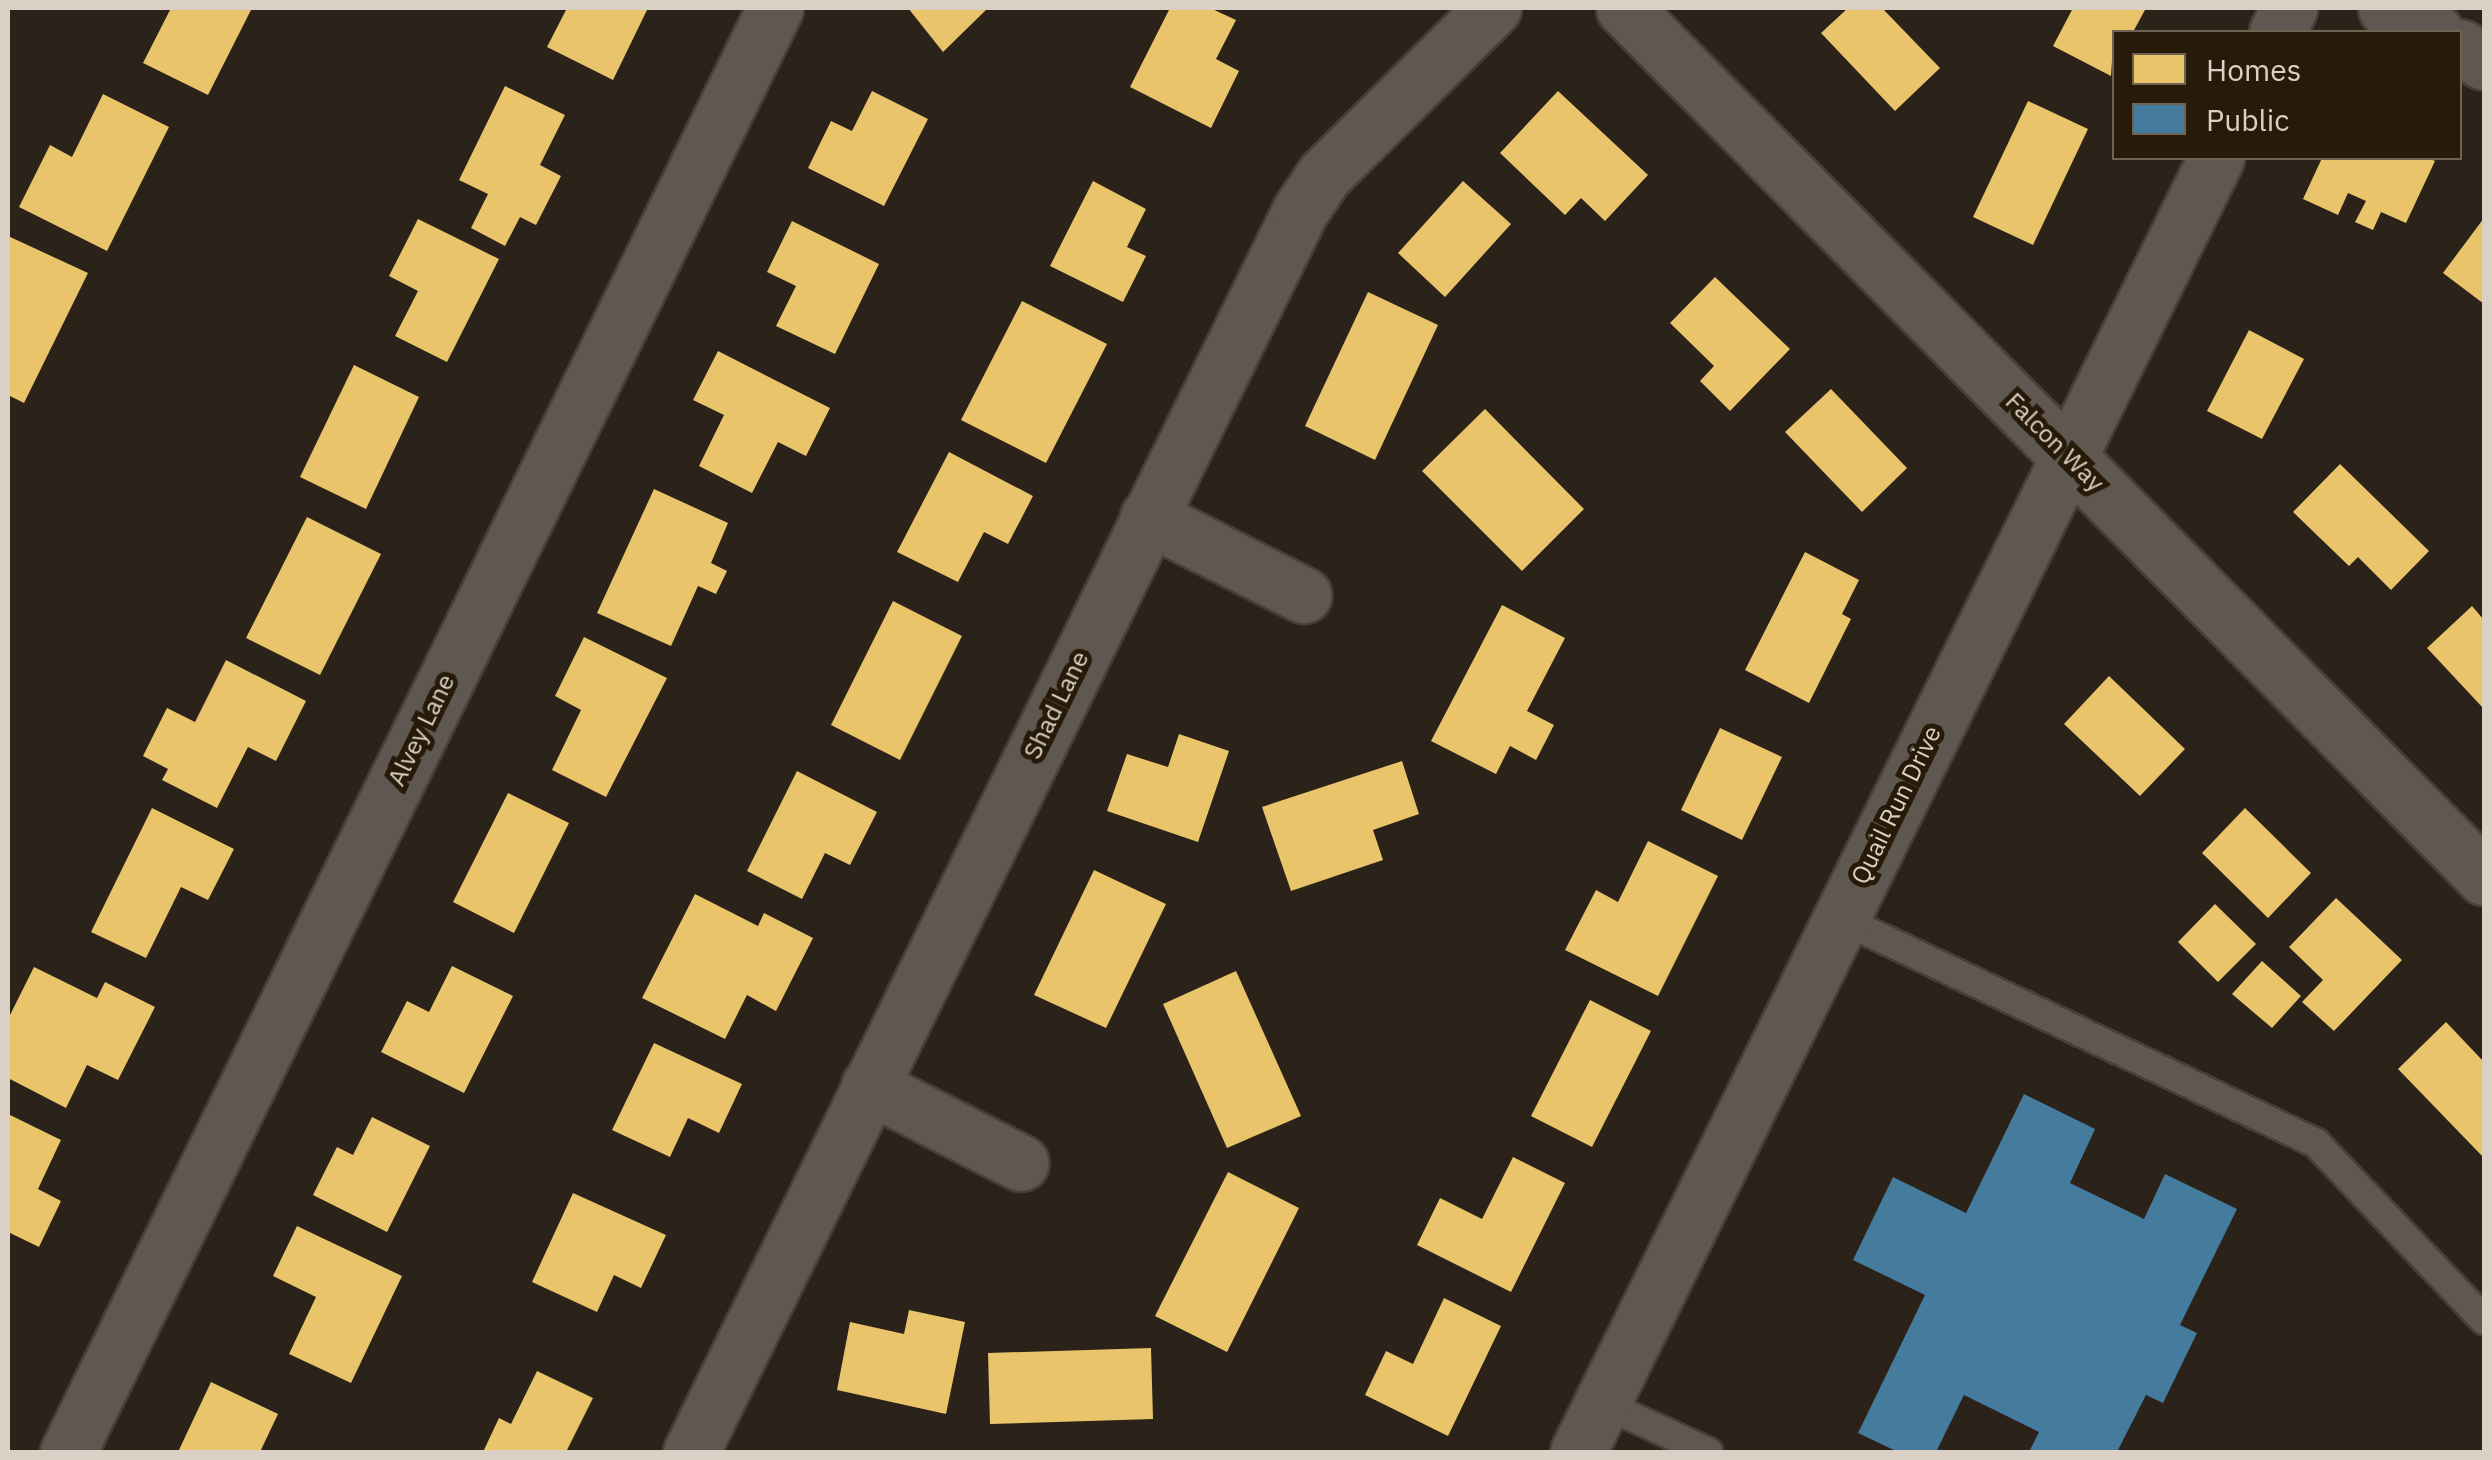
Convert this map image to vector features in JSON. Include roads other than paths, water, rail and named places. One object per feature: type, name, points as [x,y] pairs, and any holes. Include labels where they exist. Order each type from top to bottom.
[{"type":"street","name":"Alvey Lane","points":[[68,1452],[775,8]]},
{"type":"street","name":"Shad Lane","points":[[691,1452],[1148,517],[1324,175],[1493,8]]},
{"type":"street","name":"Falcon Way","points":[[1624,8],[2484,877]]},
{"type":"street","points":[[2386,8],[2431,30]]},
{"type":"street","points":[[2462,48],[2484,62]]},
{"type":"street","name":"Quail Run Drive","points":[[1578,1452],[2215,160]]},
{"type":"street","points":[[1148,517],[1303,595]]},
{"type":"street","points":[[869,1086],[1021,1163]]},
{"type":"lane","points":[[1841,919],[2316,1143],[2484,1320]]},
{"type":"lane","points":[[1602,1403],[1708,1452]]}]
